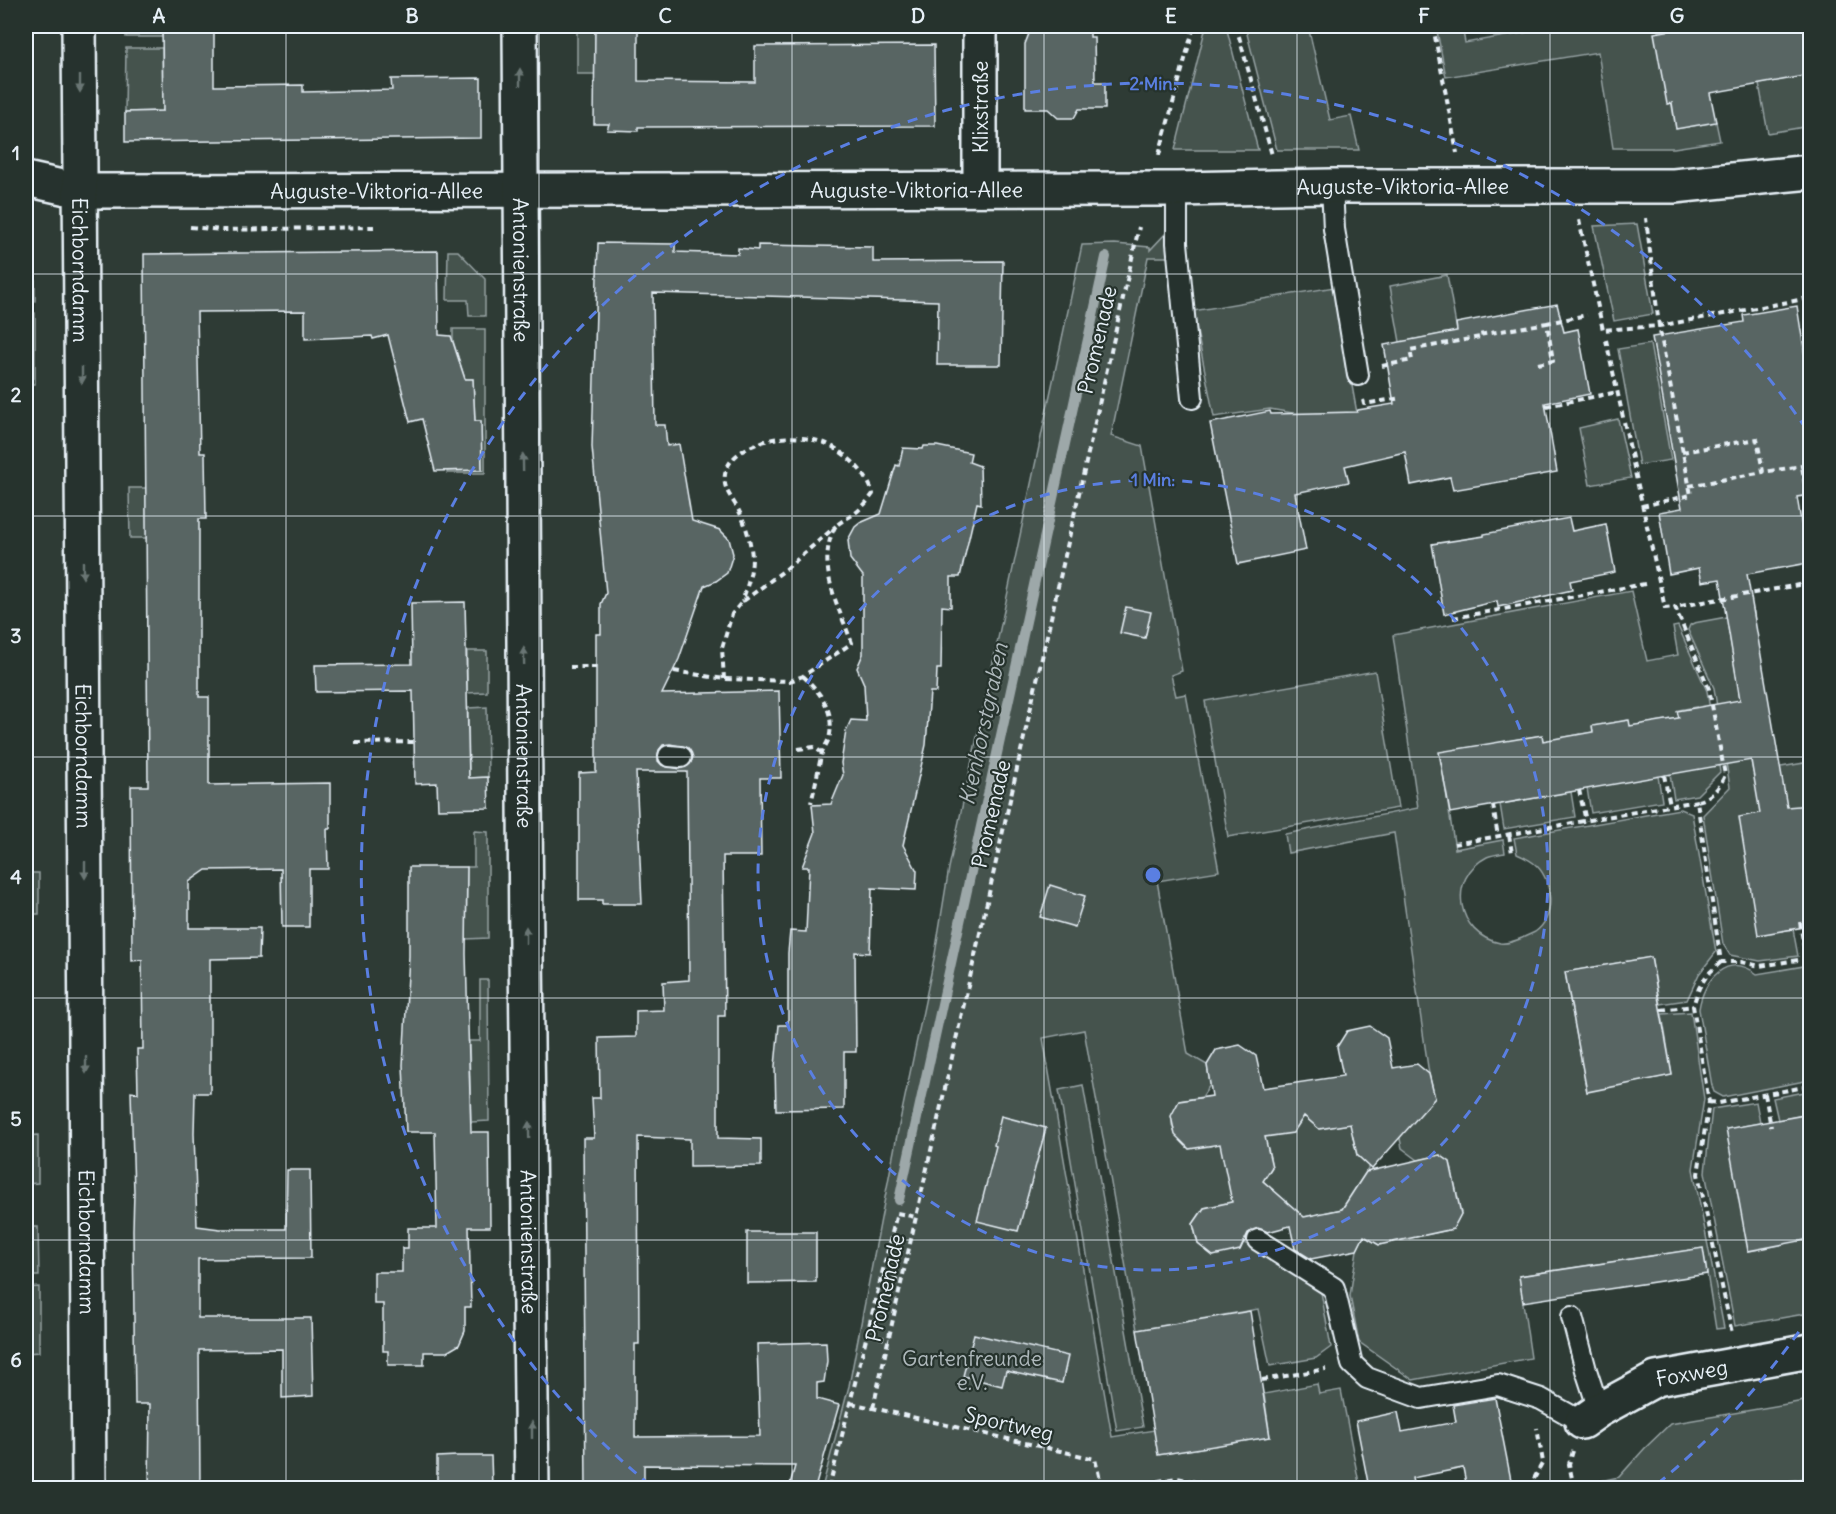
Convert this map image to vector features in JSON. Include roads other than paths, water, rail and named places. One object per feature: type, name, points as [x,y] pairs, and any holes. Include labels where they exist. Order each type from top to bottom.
[{"type":"main road","name":"Eichborndamm","points":[[79,26],[89,1488]]},
{"type":"main road","name":"Antonienstraße","points":[[520,26],[532,1488]]},
{"type":"main road","name":"Klixstraße","points":[[980,26],[980,189]]},
{"type":"main road","name":"Auguste-Viktoria-Allee","points":[[26,179],[81,191],[1177,189],[1332,186],[1674,186],[1810,172]]},
{"type":"main road","name":"Foxweg","points":[[1590,1416],[1656,1379],[1810,1351]]},
{"type":"lane","points":[[1332,186],[1334,229],[1358,375]]},
{"type":"lane","points":[[1177,189],[1177,243],[1192,398]]},
{"type":"lane","points":[[1258,1240],[1334,1288],[1352,1364],[1367,1378],[1421,1398],[1498,1385],[1590,1416],[1586,1370],[1572,1317]]},
{"type":"waterway","name":"Kienhorstgraben","points":[[899,1200],[1106,257]]},
{"type":"park label","name":"Gartenfreunde e.V.","points":[[972,1370]]}]
